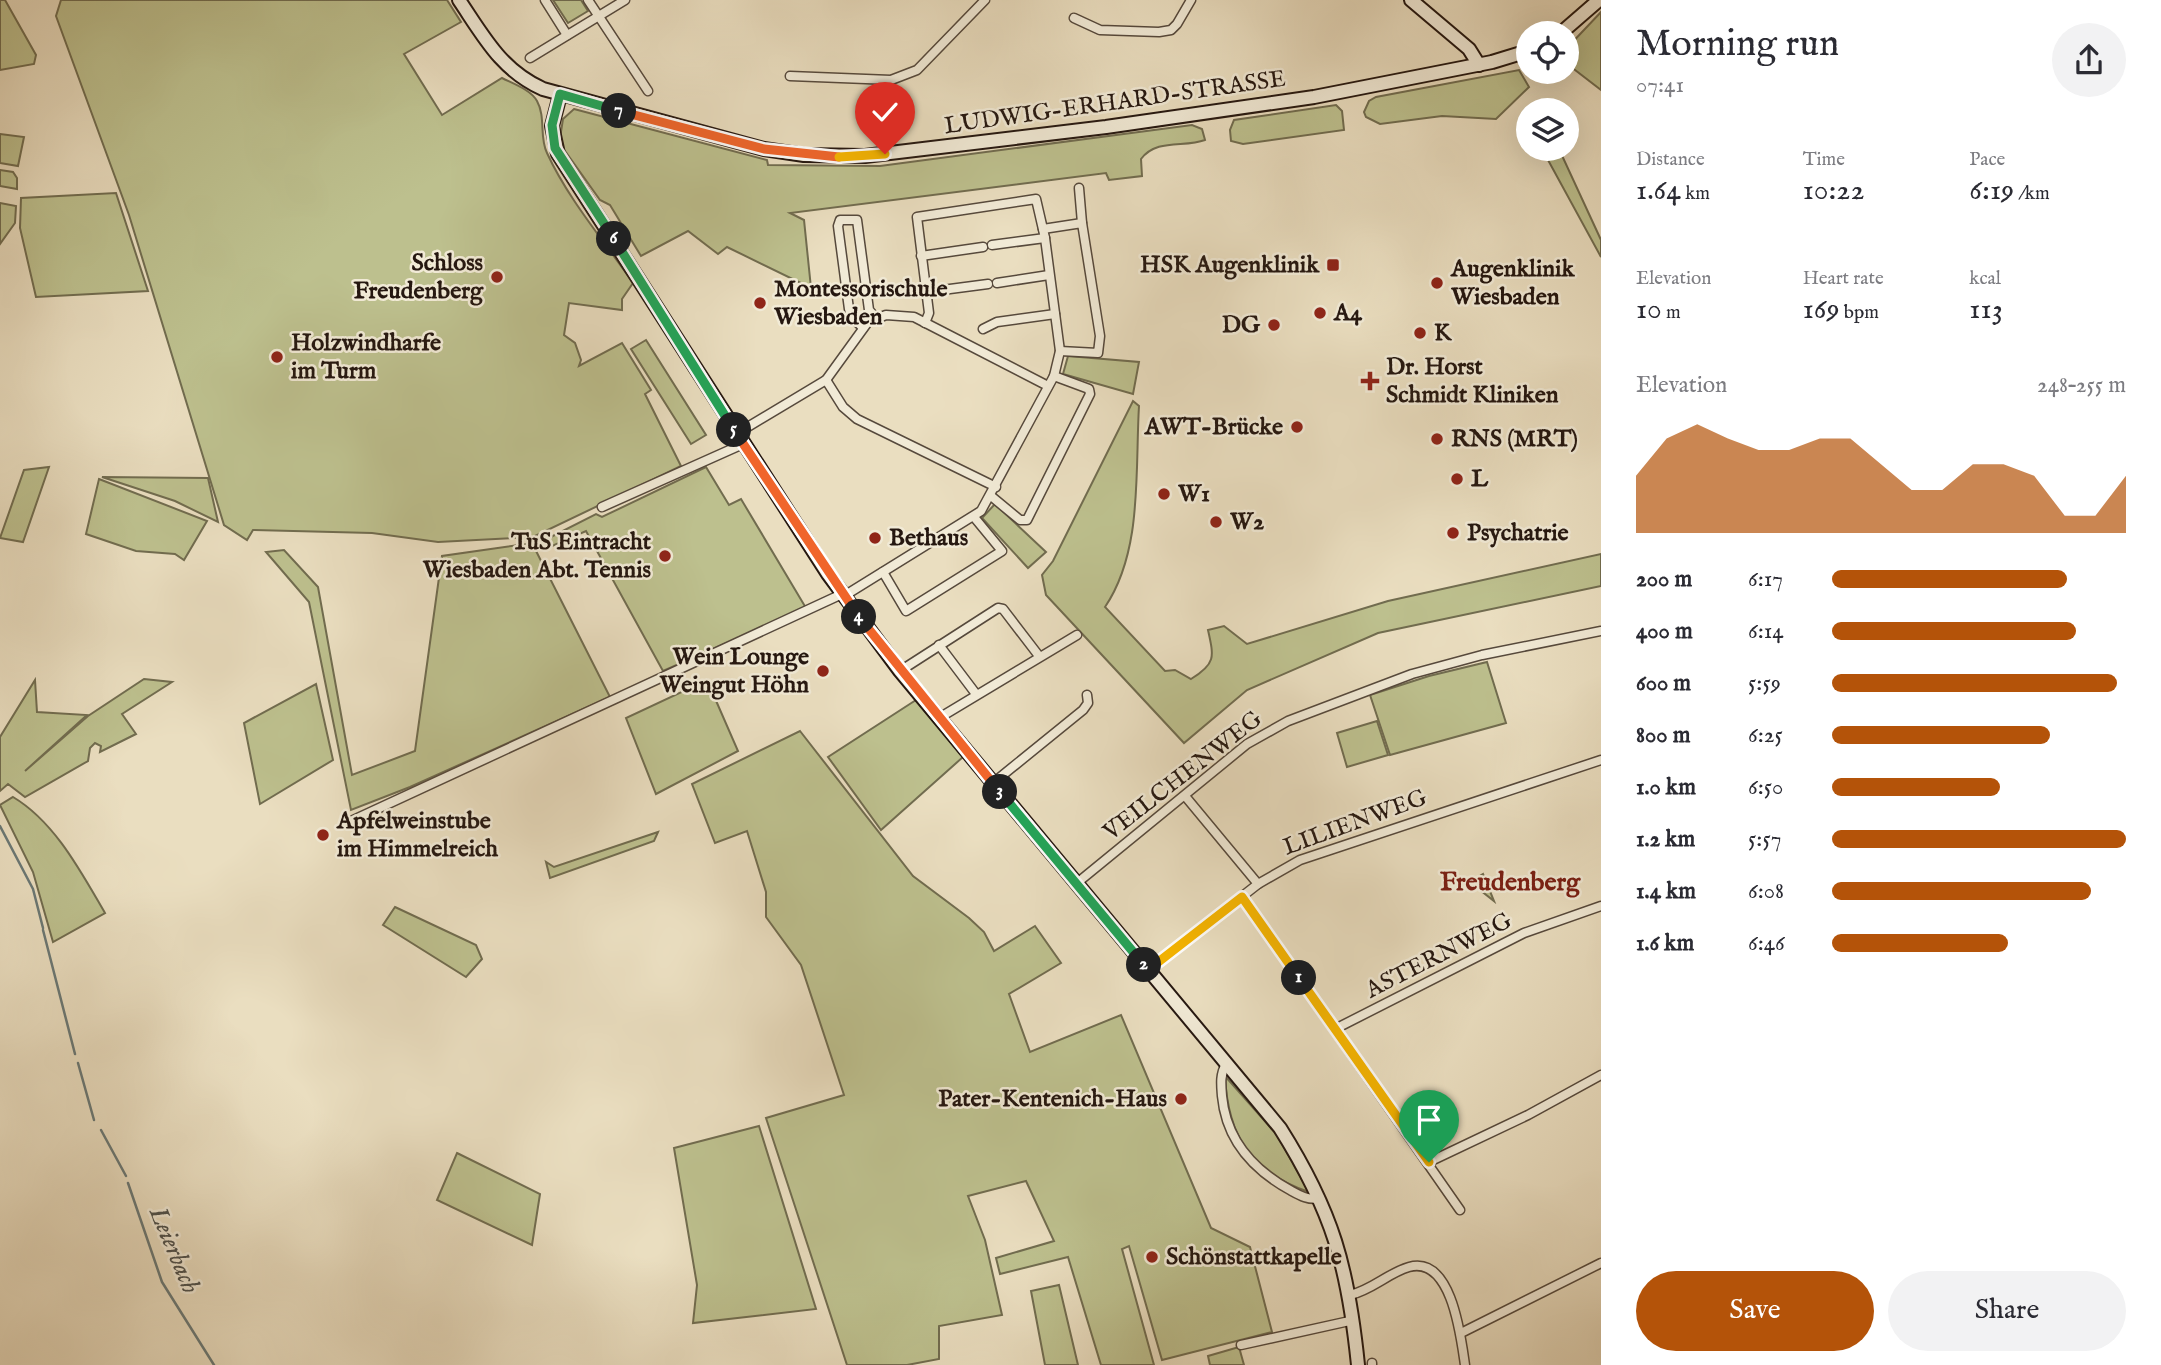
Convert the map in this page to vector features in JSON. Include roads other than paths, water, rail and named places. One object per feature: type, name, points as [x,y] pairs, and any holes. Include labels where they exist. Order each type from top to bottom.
[{"type":"street","name":"LUDWIG-ERHARD-STRASSE","points":[[458,0],[500,60],[525,79],[560,94],[764,149],[845,157],[1157,121],[1330,94],[1473,66],[1516,54]]},
{"type":"street","points":[[545,0],[567,35]]},
{"type":"street","points":[[588,0],[648,90]]},
{"type":"street","points":[[530,58],[625,0]]},
{"type":"street","points":[[790,76],[891,80],[917,70],[985,0]]},
{"type":"street","points":[[1074,18],[1100,30],[1159,33],[1171,30],[1177,24],[1191,0]]},
{"type":"street","points":[[1411,0],[1458,40],[1473,66]]},
{"type":"street","points":[[1574,21],[1599,0]]},
{"type":"street","points":[[560,94],[552,125],[558,154],[843,595],[900,671],[1280,1128],[1320,1198],[1339,1248],[1354,1320],[1367,1364]]},
{"type":"street","points":[[1060,351],[1096,354],[1100,350],[1079,188]]},
{"type":"street","points":[[349,822],[843,595],[974,517],[991,496],[1054,376],[1060,351],[1044,233],[1036,199],[920,215],[916,220],[929,313],[925,323]]},
{"type":"street","points":[[863,328],[850,316],[838,226],[840,220],[857,220],[869,310],[876,318]]},
{"type":"street","points":[[921,256],[988,246],[1082,223]]},
{"type":"street","points":[[926,292],[1049,275]]},
{"type":"street","points":[[602,507],[740,439],[826,380],[839,367],[863,328],[876,318],[897,314],[925,323],[1048,386]]},
{"type":"street","points":[[983,329],[997,322],[1055,314]]},
{"type":"street","points":[[991,496],[1020,520],[1027,520],[1090,394],[1089,388],[1054,376]]},
{"type":"street","points":[[826,380],[843,407],[857,419],[996,487]]},
{"type":"street","points":[[883,572],[906,611],[1002,551],[974,517]]},
{"type":"street","points":[[900,671],[1000,608],[1039,656]]},
{"type":"street","name":"VEILCHENWEG","points":[[1077,883],[1267,732],[1348,696],[1452,662],[1601,632]]},
{"type":"street","points":[[939,718],[1077,635]]},
{"type":"street","points":[[939,645],[976,694]]},
{"type":"street","points":[[993,783],[1083,710],[1088,704],[1087,695]]},
{"type":"street","name":"LILIENWEG","points":[[1148,970],[1258,884],[1323,851],[1601,760]]},
{"type":"street","points":[[1185,796],[1258,884]]},
{"type":"street","points":[[1242,897],[1460,1210]]},
{"type":"street","name":"ASTERNWEG","points":[[1335,1029],[1524,933],[1601,906]]},
{"type":"street","points":[[1226,1064],[1221,1077],[1223,1105],[1237,1145],[1274,1181],[1308,1199],[1320,1198]]},
{"type":"street","points":[[1429,1162],[1601,1075]]},
{"type":"street","points":[[1461,1333],[1601,1263]]},
{"type":"street","points":[[1350,1295],[1365,1291],[1412,1266],[1425,1267],[1436,1275],[1448,1293],[1461,1333],[1465,1365]]},
{"type":"street","points":[[1241,1345],[1354,1320]]},
{"type":"waterway","name":"Leierbach","points":[[0,826],[33,889],[43,928]]},
{"type":"waterway","name":"Leierbach","points":[[43,930],[75,1054]]},
{"type":"waterway","name":"Leierbach","points":[[78,1063],[94,1120]]},
{"type":"waterway","name":"Leierbach","points":[[101,1130],[126,1176]]},
{"type":"waterway","name":"Leierbach","points":[[128,1183],[162,1282],[214,1365]]},
{"type":"place","name":"HSK Augenklinik","points":[[1333,265]]},
{"type":"place","name":"Schloss Freudenberg","points":[[497,277]]},
{"type":"place","name":"Augenklinik Wiesbaden","points":[[1437,283]]},
{"type":"place","name":"Montessorischule Wiesbaden","points":[[760,303]]},
{"type":"place","name":"A4","points":[[1320,313]]},
{"type":"place","name":"DG","points":[[1274,325]]},
{"type":"place","name":"K","points":[[1420,333]]},
{"type":"place","name":"Holzwindharfe im Turm","points":[[277,357]]},
{"type":"place","name":"Dr. Horst Schmidt Kliniken","points":[[1370,381]]},
{"type":"place","name":"AWT-Brücke","points":[[1297,427]]},
{"type":"place","name":"RNS (MRT)","points":[[1437,439]]},
{"type":"place","name":"L","points":[[1457,479]]},
{"type":"place","name":"W1","points":[[1164,494]]},
{"type":"place","name":"W2","points":[[1216,522]]},
{"type":"place","name":"Psychatrie","points":[[1453,533]]},
{"type":"place","name":"Bethaus","points":[[875,538]]},
{"type":"place","name":"TuS Eintracht Wiesbaden Abt. Tennis","points":[[665,556]]},
{"type":"place","name":"Wein Lounge Weingut Höhn","points":[[823,671]]},
{"type":"place","name":"Apfelweinstube im Himmelreich","points":[[323,835]]},
{"type":"place","name":"Pater-Kentenich-Haus","points":[[1181,1099]]},
{"type":"place","name":"Schönstattkapelle","points":[[1152,1257]]},
{"type":"district","name":"Freudenberg","points":[[1510,882]]}]
